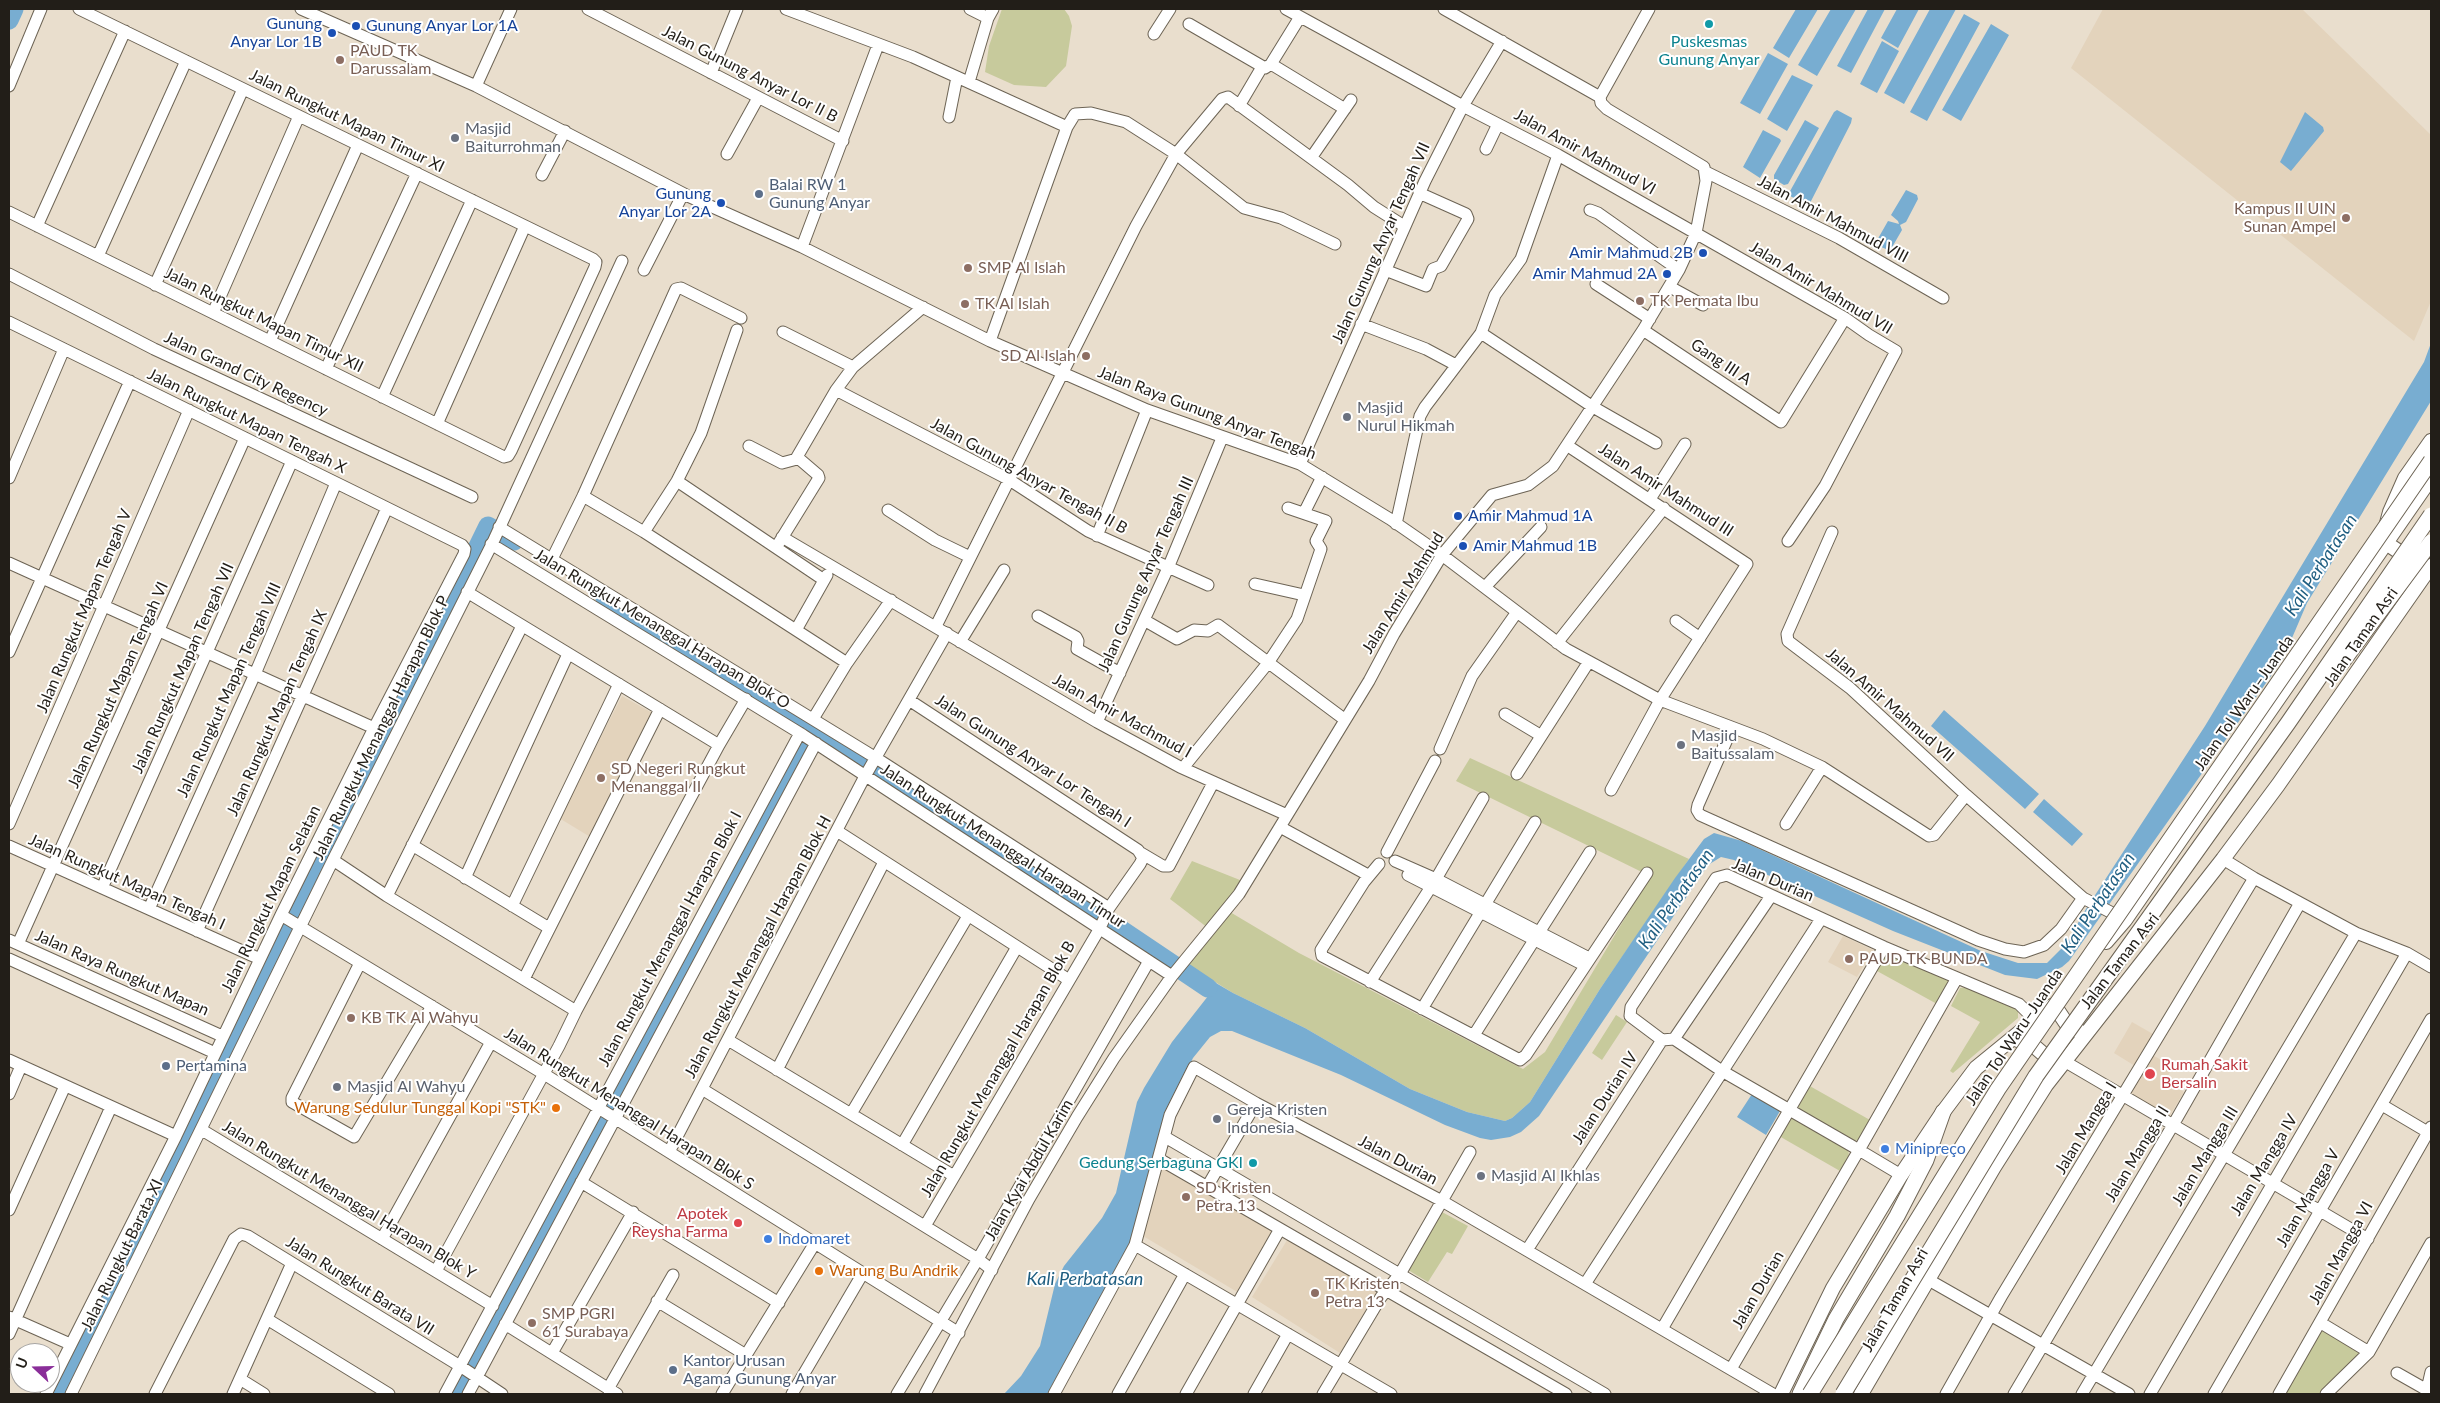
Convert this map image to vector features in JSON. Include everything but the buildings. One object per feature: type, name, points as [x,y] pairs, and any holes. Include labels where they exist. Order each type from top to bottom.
[{"type":"highway","name":"Jalan Tol Waru–Juanda","points":[[1810,1394],[1998,1089],[2431,461]]},
{"type":"highway","points":[[1843,1394],[2036,1076],[2288,723],[2431,515]]},
{"type":"highway","points":[[2288,723],[2308,706],[2431,542]]},
{"type":"highway","points":[[1800,1394],[1836,1319],[1897,1216],[1930,1150],[1943,1112]]},
{"type":"main road","points":[[2430,569],[2386,543],[2384,534],[2394,502],[2405,478],[2431,441]]},
{"type":"main road","points":[[1781,1394],[1824,1304],[1901,1175],[1943,1112],[1976,1068],[2054,1005],[2125,920],[2431,478]]},
{"type":"main road","name":"Jalan Taman Asri","points":[[1861,1394],[1994,1166],[2062,1064],[2223,859],[2278,785],[2430,569]]},
{"type":"main road","points":[[2054,1005],[2066,1023],[2085,1035]]},
{"type":"main road","points":[[2013,1038],[2034,1046],[2062,1064]]},
{"type":"street","points":[[9,86],[42,9]]},
{"type":"street","name":"Jalan Rungkut Mapan Timur XI","points":[[79,9],[596,262],[511,451],[508,456],[504,457]]},
{"type":"street","name":"Jalan Raya Gunung Anyar Tengah","points":[[301,9],[476,86],[683,194],[802,247],[990,341],[1147,410],[1300,464],[1442,555],[1557,643],[1588,662],[1660,700],[1763,739],[1822,767],[1930,837],[1966,795]]},
{"type":"street","points":[[476,86],[511,9]]},
{"type":"street","name":"Jalan Gunung Anyar Lor II B","points":[[588,9],[843,141]]},
{"type":"street","points":[[711,73],[737,9]]},
{"type":"street","points":[[786,9],[878,46],[913,57],[1067,127]]},
{"type":"street","points":[[968,82],[990,14],[970,9]]},
{"type":"street","points":[[1154,34],[1170,9]]},
{"type":"street","name":"Jalan Amir Mahmud VI","points":[[1286,9],[1460,104],[1558,154],[1696,233]]},
{"type":"street","points":[[1444,9],[1592,92],[1608,109],[1699,163],[1706,172]]},
{"type":"street","points":[[1592,92],[1602,89],[1649,9]]},
{"type":"street","points":[[1239,106],[1300,17]]},
{"type":"street","points":[[1189,24],[1266,66],[1348,105],[1311,158]]},
{"type":"street","points":[[37,226],[125,31]]},
{"type":"street","name":"Jalan Gunung Anyar Tengah VII","points":[[1300,464],[1419,192],[1460,104],[1502,41]]},
{"type":"street","points":[[802,247],[878,46]]},
{"type":"street","points":[[98,256],[186,61]]},
{"type":"street","points":[[949,117],[957,77]]},
{"type":"street","points":[[156,285],[243,89]]},
{"type":"street","points":[[936,626],[1136,226],[1176,154],[1225,97],[1348,185],[1374,207],[1404,226]]},
{"type":"street","points":[[727,154],[758,98]]},
{"type":"street","points":[[990,341],[1067,127],[1074,114],[1091,113],[1126,122],[1176,154],[1244,208],[1280,218],[1335,244]]},
{"type":"street","points":[[213,313],[299,116]]},
{"type":"street","points":[[1486,150],[1498,124]]},
{"type":"street","points":[[542,175],[565,131]]},
{"type":"street","points":[[270,342],[358,145]]},
{"type":"street","points":[[1393,522],[1420,416],[1482,334],[1495,295],[1521,260],[1558,154]]},
{"type":"street","name":"Jalan Amir Mahmud","points":[[1177,969],[1239,894],[1442,555],[1485,500],[1498,492],[1535,481],[1549,470],[1568,446],[1650,319],[1679,270],[1696,233],[1706,172]]},
{"type":"street","name":"Jalan Amir Mahmud VIII","points":[[1706,172],[1839,238],[1943,298]]},
{"type":"street","points":[[326,369],[417,173]]},
{"type":"street","points":[[1385,270],[1426,286],[1433,269],[1441,266],[1468,219],[1466,214],[1419,192]]},
{"type":"street","points":[[644,270],[683,194]]},
{"type":"street","points":[[382,397],[472,200]]},
{"type":"street","points":[[1590,210],[1598,213],[1679,270]]},
{"type":"street","name":"Jalan Rungkut Mapan Timur XII","points":[[9,212],[504,457]]},
{"type":"street","points":[[437,424],[525,226]]},
{"type":"street","name":"Jalan Amir Mahmud VII","points":[[1696,233],[1845,318],[1896,352],[1825,486],[1788,541]]},
{"type":"street","name":"Jalan Rungkut Menanggal Harapan Blok P","points":[[300,926],[496,535],[622,261]]},
{"type":"street","name":"Jalan Grand City Regency","points":[[9,274],[154,349],[472,497]]},
{"type":"street","points":[[1596,284],[1650,319]]},
{"type":"street","points":[[1670,287],[1703,305]]},
{"type":"street","points":[[552,559],[583,496],[676,289],[682,288],[741,318]]},
{"type":"street","points":[[798,459],[797,455],[836,390],[853,367],[923,307]]},
{"type":"street","name":"Gang III A","points":[[1643,330],[1781,422],[1845,318]]},
{"type":"street","name":"Jalan Rungkut Mapan Tengah X","points":[[9,322],[462,545],[465,549],[464,554]]},
{"type":"street","points":[[1361,324],[1426,349],[1456,366]]},
{"type":"street","points":[[644,532],[677,481],[709,416],[737,330]]},
{"type":"street","points":[[783,332],[853,367]]},
{"type":"street","points":[[1482,334],[1593,407],[1656,443]]},
{"type":"street","points":[[9,478],[64,349]]},
{"type":"street","points":[[9,652],[130,381]]},
{"type":"street","name":"Jalan Gunung Anyar Tengah II B","points":[[836,390],[1008,480],[1096,536],[1208,584]]},
{"type":"street","name":"Jalan Rungkut Mapan Tengah V","points":[[9,824],[189,410]]},
{"type":"street","points":[[1096,536],[1147,410]]},
{"type":"street","name":"Jalan Rungkut Mapan Tengah VI","points":[[14,942],[54,866],[246,438]]},
{"type":"street","name":"Jalan Gunung Anyar Tengah III","points":[[1097,722],[1168,568],[1222,438]]},
{"type":"street","points":[[1650,500],[1685,444]]},
{"type":"street","points":[[750,446],[782,463],[798,459]]},
{"type":"street","name":"Jalan Amir Mahmud III","points":[[1568,446],[1746,562],[1746,567],[1700,638]]},
{"type":"street","points":[[780,542],[819,476],[798,459]]},
{"type":"street","name":"Jalan Rungkut Mapan Tengah VII","points":[[102,888],[292,461]]},
{"type":"street","points":[[1304,513],[1322,477]]},
{"type":"street","points":[[677,481],[780,542],[824,580]]},
{"type":"street","name":"Jalan Rungkut Mapan Tengah VIII","points":[[149,909],[255,674],[336,483]]},
{"type":"street","points":[[583,496],[644,532],[847,663]]},
{"type":"street","name":"Jalan Rungkut Mapan Tengah IX","points":[[197,931],[387,508]]},
{"type":"street","points":[[1183,768],[1268,663],[1292,627],[1321,550],[1316,541],[1326,522],[1288,508]]},
{"type":"street","points":[[1557,643],[1664,508]]},
{"type":"street","points":[[888,510],[935,540],[970,557]]},
{"type":"street","points":[[1485,587],[1541,527]]},
{"type":"street","name":"Jalan Amir Mahmud VII","points":[[1832,532],[1787,634],[1788,640],[1850,688],[1966,795]]},
{"type":"street","points":[[496,535],[552,559],[813,719],[871,767]]},
{"type":"street","name":"Jalan Rungkut Menanggal Harapan Blok O","points":[[496,535],[808,738]]},
{"type":"street","name":"Jalan Amir Machmud I","points":[[780,542],[832,566],[1097,722],[1213,783],[1287,816]]},
{"type":"street","name":"Jalan Rungkut Mapan Selatan","points":[[46,1394],[176,1136],[222,1036],[283,916],[374,728],[464,554]]},
{"type":"street","points":[[9,563],[374,728]]},
{"type":"street","points":[[796,630],[832,566]]},
{"type":"street","points":[[960,642],[1004,570]]},
{"type":"street","points":[[1254,584],[1304,595]]},
{"type":"street","points":[[467,592],[719,745]]},
{"type":"street","points":[[813,719],[847,663],[891,600]]},
{"type":"street","points":[[1440,749],[1472,676],[1517,612]]},
{"type":"street","points":[[1038,616],[1076,637],[1078,641],[1077,649],[1120,673]]},
{"type":"street","points":[[1144,620],[1177,639],[1194,630],[1208,631],[1218,625],[1344,719]]},
{"type":"street","points":[[1611,790],[1660,700],[1700,638],[1676,621]]},
{"type":"street","points":[[387,896],[522,626]]},
{"type":"street","name":"Jalan Rungkut Menanggal Harapan Blok H","points":[[669,1152],[871,767],[947,633]]},
{"type":"street","points":[[465,878],[568,654]]},
{"type":"street","points":[[1517,774],[1588,662]]},
{"type":"street","points":[[512,906],[619,684]]},
{"type":"street","points":[[436,1271],[544,1074],[719,745],[746,699]]},
{"type":"street","name":"Jalan Gunung Anyar Lor Tengah I","points":[[910,700],[1163,866],[1169,866],[1213,783]]},
{"type":"street","points":[[524,979],[660,709]]},
{"type":"street","points":[[1505,714],[1540,736]]},
{"type":"street","points":[[1732,728],[1698,805],[1697,810],[1700,814],[1978,940],[2005,949],[2024,952],[2044,946],[2062,929],[2084,899]]},
{"type":"street","points":[[468,1394],[468,1372],[493,1306],[607,1114],[808,738]]},
{"type":"street","name":"Jalan Rungkut Menanggal Harapan Timur","points":[[808,738],[871,767],[1104,917],[1149,960],[1177,969]]},
{"type":"street","name":"Jalan Rungkut Menanggal Harapan Blok I","points":[[607,1114],[808,738]]},
{"type":"street","points":[[1435,761],[1387,852],[1380,856],[1380,864],[1366,879],[1322,950],[1322,956],[1370,982],[1474,1035],[1516,1059],[1522,1059],[1647,873]]},
{"type":"street","name":"Jalan Rungkut Menanggal Harapan Timur","points":[[871,767],[1104,917]]},
{"type":"street","points":[[1786,824],[1822,767]]},
{"type":"street","points":[[1966,795],[2084,899],[2125,920]]},
{"type":"street","points":[[1370,982],[1433,883],[1483,798]]},
{"type":"street","points":[[1422,1009],[1535,822]]},
{"type":"street","points":[[837,831],[1069,980]]},
{"type":"street","points":[[1278,831],[1366,879]]},
{"type":"street","points":[[412,845],[549,928]]},
{"type":"street","name":"Jalan Rungkut Mapan Tengah I","points":[[9,846],[260,959]]},
{"type":"street","name":"Jalan Rungkut Menanggal Harapan Timur","points":[[1104,917],[1140,864],[1142,858],[1140,851]]},
{"type":"street","points":[[1387,852],[1392,854],[1393,864]]},
{"type":"street","points":[[1474,1035],[1590,852]]},
{"type":"street","points":[[2223,859],[2300,904],[2356,933],[2407,953],[2431,967]]},
{"type":"street","points":[[333,860],[387,896],[576,1011]]},
{"type":"street","points":[[777,1070],[884,862]]},
{"type":"street","points":[[1380,864],[1383,868],[1393,864],[1537,935],[1587,962]]},
{"type":"street","name":"Jalan Durian","points":[[1662,1040],[1631,1019],[1629,1012],[1716,878],[1727,875],[1884,947],[2022,1006],[2035,1020]]},
{"type":"street","name":"Jalan Mangga I","points":[[1946,1394],[1991,1315],[2125,1096],[2254,878]]},
{"type":"street","points":[[1674,1039],[1771,896]]},
{"type":"street","name":"Jalan Mangga II","points":[[2014,1394],[2174,1125],[2300,904]]},
{"type":"street","name":"Jalan Rungkut Menanggal Harapan Blok S","points":[[283,916],[544,1074],[959,1333]]},
{"type":"street","points":[[851,1114],[968,916]]},
{"type":"street","name":"Jalan Rungkut Menanggal Harapan Blok B","points":[[925,1226],[1104,917]]},
{"type":"street","name":"Jalan Durian","points":[[1585,1284],[1821,919]]},
{"type":"street","name":"Jalan Rungkut Menanggal Harapan Blok Y","points":[[300,926],[202,1130],[493,1306]]},
{"type":"street","name":"Jalan Mangga III","points":[[2082,1394],[2356,933]]},
{"type":"street","name":"Jalan Raya Rungkut Mapan","points":[[14,942],[222,1036]]},
{"type":"street","points":[[902,1145],[1018,947]]},
{"type":"street","points":[[1662,1329],[1884,947]]},
{"type":"street","name":"Jalan Mangga IV","points":[[2150,1394],[2407,953]]},
{"type":"street","name":"Jalan Raya Rungkut Mapan","points":[[9,960],[215,1053]]},
{"type":"street","points":[[898,1394],[978,1259],[1149,960]]},
{"type":"street","points":[[360,962],[292,1098],[292,1102],[354,1137],[432,1006]]},
{"type":"street","name":"Jalan Kyai Abdul Karim","points":[[925,1394],[1029,1199],[1077,1117],[1114,1058],[1177,969]]},
{"type":"street","name":"Jalan Durian","points":[[1731,1369],[1860,1150],[1957,978]]},
{"type":"street","name":"Jalan Mangga V","points":[[2214,1394],[2431,1019]]},
{"type":"street","points":[[1662,1040],[1674,1039],[1722,1071],[1901,1175]]},
{"type":"street","points":[[728,1040],[954,1176]]},
{"type":"street","name":"Jalan Durian IV","points":[[1527,1250],[1662,1040]]},
{"type":"street","points":[[382,1239],[491,1042]]},
{"type":"street","points":[[9,1060],[176,1136]]},
{"type":"street","points":[[2062,1064],[2125,1096],[2368,1239]]},
{"type":"street","points":[[9,1094],[21,1066]]},
{"type":"street","name":"Jalan Durian","points":[[1165,1137],[1170,1115],[1194,1067],[1256,1103],[1442,1202],[1774,1394]]},
{"type":"street","points":[[9,1210],[65,1086]]},
{"type":"street","points":[[702,1089],[978,1259],[992,1270]]},
{"type":"street","points":[[1207,1186],[1219,1169],[1256,1103]]},
{"type":"street","points":[[2382,1105],[2430,1131]]},
{"type":"street","points":[[9,1334],[12,1319],[111,1107]]},
{"type":"street","points":[[445,1394],[468,1372],[505,1324],[581,1182],[607,1114]]},
{"type":"street","name":"Jalan Rungkut Barata XI","points":[[71,1394],[202,1130]]},
{"type":"street","name":"Jalan Mangga VI","points":[[2279,1394],[2430,1131]]},
{"type":"street","points":[[1054,1394],[1135,1245],[1165,1137],[1605,1394]]},
{"type":"street","points":[[1323,1394],[1386,1290],[1400,1274],[1470,1152]]},
{"type":"street","points":[[1159,1158],[1566,1394]]},
{"type":"street","points":[[581,1182],[633,1212],[779,1303]]},
{"type":"street","points":[[552,1354],[633,1212]]},
{"type":"street","points":[[1186,1394],[1280,1229]]},
{"type":"street","name":"Jalan Rungkut Barata VII","points":[[155,1394],[234,1239],[241,1234],[248,1236],[502,1394]]},
{"type":"street","points":[[722,1394],[815,1243]]},
{"type":"street","points":[[2326,1394],[2369,1352],[2431,1243]]},
{"type":"street","points":[[1135,1245],[1390,1394]]},
{"type":"street","points":[[233,1394],[292,1263]]},
{"type":"street","points":[[792,1394],[863,1273]]},
{"type":"street","points":[[1118,1394],[1185,1274]]},
{"type":"street","points":[[505,1324],[613,1391],[673,1275]]},
{"type":"street","points":[[1927,1279],[2129,1394]]},
{"type":"street","points":[[658,1301],[746,1355]]},
{"type":"street","points":[[12,1319],[70,1344]]},
{"type":"street","points":[[267,1319],[389,1394]]},
{"type":"street","points":[[2321,1323],[2369,1352]]},
{"type":"street","points":[[1254,1394],[1288,1334]]},
{"type":"street","points":[[2397,1372],[2427,1392],[2431,1372]]},
{"type":"street","points":[[240,1379],[264,1394]]},
{"type":"shaded area","name":"Kampus II UIN Sunan Ampel","points":[[2103,9],[2302,9],[2431,135],[2431,301],[2414,341],[2071,68]]},
{"type":"shaded area","name":"SD Negeri Rungkut Menanggal II","points":[[622,696],[656,715],[592,838],[559,818]]},
{"type":"shaded area","points":[[1843,936],[1873,950],[1857,977],[1828,962]]},
{"type":"shaded area","name":"Rumah Sakit Bersalin","points":[[2132,1022],[2160,1038],[2151,1054],[2173,1067],[2165,1081],[2184,1092],[2169,1117],[2127,1092],[2135,1066],[2114,1053]]},
{"type":"shaded area","name":"SD Kristen Petra 13","points":[[1162,1164],[1277,1231],[1239,1293],[1143,1236]]},
{"type":"shaded area","name":"TK Kristen Petra 13","points":[[1289,1237],[1378,1290],[1340,1353],[1252,1297]]},
{"type":"green space","points":[[1002,9],[1064,9],[1069,16],[1072,26],[1066,66],[1046,87],[1014,85],[985,72],[989,46]]},
{"type":"green space","points":[[1470,758],[1689,859],[1600,989],[1530,1102],[1512,1118],[1505,1121],[1467,1112],[1410,1089],[1305,1028],[1233,993],[1186,964],[1230,912],[1299,953],[1523,1069],[1545,1052],[1650,876],[1456,781]]},
{"type":"green space","points":[[1192,861],[1245,882],[1208,928],[1170,899]]},
{"type":"green space","points":[[1886,952],[1950,979],[1937,1004],[1877,971]]},
{"type":"green space","points":[[1968,987],[2018,1009],[2018,1018],[1953,1073],[1950,1071],[1980,1022],[1951,1006],[1960,988]]},
{"type":"green space","points":[[1616,1015],[1627,1022],[1602,1060],[1592,1053]]},
{"type":"green space","points":[[1808,1085],[1870,1120],[1860,1139],[1855,1141],[1799,1110],[1798,1104]]},
{"type":"green space","points":[[1795,1117],[1848,1148],[1849,1156],[1840,1171],[1779,1136],[1789,1118]]},
{"type":"green space","points":[[1442,1212],[1468,1226],[1452,1254],[1447,1252],[1428,1282],[1408,1270]]},
{"type":"green space","points":[[2323,1326],[2365,1353],[2323,1394],[2284,1394]]},
{"type":"water","points":[[1796,9],[1818,9],[1789,58],[1773,48]]},
{"type":"water","points":[[1831,9],[1856,9],[1817,76],[1798,65]]},
{"type":"water","points":[[1868,9],[1885,9],[1851,73],[1837,66]]},
{"type":"water","points":[[1897,9],[1919,9],[1898,48],[1881,38]]},
{"type":"water","points":[[1930,9],[1956,9],[1904,104],[1884,93]]},
{"type":"water","points":[[1964,14],[1980,23],[1927,121],[1910,112]]},
{"type":"water","points":[[1991,24],[2009,35],[1961,121],[1942,110]]},
{"type":"water","points":[[1882,41],[1899,51],[1877,93],[1860,84]]},
{"type":"water","points":[[1768,53],[1788,64],[1760,114],[1740,103]]},
{"type":"water","points":[[1792,75],[1813,85],[1787,131],[1767,119]]},
{"type":"water","points":[[1837,110],[1852,118],[1851,123],[1810,203],[1806,204],[1790,196],[1789,193],[1834,112]]},
{"type":"water","points":[[2305,112],[2323,127],[2324,131],[2291,171],[2280,162]]},
{"type":"water","points":[[1805,120],[1819,128],[1788,184],[1784,185],[1774,179],[1774,175]]},
{"type":"water","points":[[1763,130],[1781,141],[1760,178],[1743,167]]},
{"type":"water","points":[[1906,190],[1917,195],[1918,199],[1906,222],[1900,225],[1902,230],[1891,249],[1888,250],[1877,245],[1876,242],[1888,221],[1899,224],[1891,215]]},
{"type":"water","name":"Kali Perbatasan","points":[[2431,343],[2431,401],[2307,603],[2283,659],[2069,961],[2062,967],[2037,979],[2005,975],[1893,931],[1734,860],[1721,857],[1708,865],[1539,1116],[1521,1132],[1510,1137],[1491,1140],[1480,1138],[1445,1125],[1341,1075],[1232,1031],[1221,1031],[1210,1037],[1193,1058],[1168,1109],[1130,1244],[1047,1394],[1004,1394],[1021,1376],[1040,1346],[1055,1284],[1064,1266],[1102,1218],[1116,1193],[1137,1102],[1144,1088],[1172,1042],[1212,991],[1188,974],[1192,969],[1233,993],[1305,1028],[1410,1089],[1467,1112],[1505,1121],[1512,1118],[1530,1102],[1600,989],[1675,878],[1704,839],[1714,833],[1742,841],[1981,951],[2018,963],[2047,963],[2066,944],[2086,909],[2205,726],[2424,362]]},
{"type":"water","points":[[1944,710],[2039,794],[2025,809],[1931,726]]},
{"type":"water","points":[[2044,799],[2083,834],[2072,846],[2033,812]]},
{"type":"water","points":[[1752,1094],[1780,1111],[1766,1135],[1737,1117]]},
{"type":"waterway","points":[[9,20],[14,9]]},
{"type":"waterway","points":[[63,1394],[488,526],[514,541]]},
{"type":"waterway","points":[[605,598],[967,826],[1208,988]]},
{"type":"waterway","points":[[457,1394],[813,729]]},
{"type":"place","name":"Puskesmas Gunung Anyar","points":[[1709,24]]},
{"type":"place","name":"Gunung Anyar Lor 1A","points":[[356,26]]},
{"type":"place","name":"Gunung Anyar Lor 1B","points":[[332,33]]},
{"type":"place","name":"PAUD TK Darussalam","points":[[340,60]]},
{"type":"place","name":"Masjid Baiturrohman","points":[[455,138]]},
{"type":"place","name":"Balai RW 1 Gunung Anyar","points":[[759,194]]},
{"type":"place","name":"Gunung Anyar Lor 2A","points":[[721,203]]},
{"type":"place","name":"Kampus II UIN Sunan Ampel","points":[[2346,218]]},
{"type":"place","name":"Amir Mahmud 2B","points":[[1703,253]]},
{"type":"place","name":"SMP Al Islah","points":[[968,268]]},
{"type":"place","name":"Amir Mahmud 2A","points":[[1667,274]]},
{"type":"place","name":"TK Permata Ibu","points":[[1640,301]]},
{"type":"place","name":"TK Al Islah","points":[[965,304]]},
{"type":"place","name":"SD Al Islah","points":[[1086,356]]},
{"type":"place","name":"Masjid Nurul Hikmah","points":[[1347,417]]},
{"type":"place","name":"Amir Mahmud 1A","points":[[1458,516]]},
{"type":"place","name":"Amir Mahmud 1B","points":[[1463,546]]},
{"type":"place","name":"Masjid Baitussalam","points":[[1681,745]]},
{"type":"place","name":"SD Negeri Rungkut Menanggal II","points":[[601,778]]},
{"type":"place","name":"PAUD TK BUNDA","points":[[1849,959]]},
{"type":"place","name":"KB TK Al Wahyu","points":[[351,1018]]},
{"type":"place","name":"Pertamina","points":[[166,1066]]},
{"type":"place","name":"Rumah Sakit Bersalin","points":[[2150,1074]]},
{"type":"place","name":"Masjid Al Wahyu","points":[[337,1087]]},
{"type":"place","name":"Warung Sedulur Tunggal Kopi \"STK\"","points":[[556,1108]]},
{"type":"place","name":"Gereja Kristen Indonesia","points":[[1217,1119]]},
{"type":"place","name":"Minipreço","points":[[1885,1149]]},
{"type":"place","name":"Gedung Serbaguna GKI","points":[[1253,1163]]},
{"type":"place","name":"Masjid Al Ikhlas","points":[[1481,1176]]},
{"type":"place","name":"SD Kristen Petra 13","points":[[1186,1197]]},
{"type":"place","name":"Apotek Reysha Farma","points":[[738,1223]]},
{"type":"place","name":"Indomaret","points":[[768,1239]]},
{"type":"place","name":"Warung Bu Andrik","points":[[819,1271]]},
{"type":"place","name":"TK Kristen Petra 13","points":[[1315,1293]]},
{"type":"place","name":"SMP PGRI 61 Surabaya","points":[[532,1323]]},
{"type":"place","name":"Kantor Urusan Agama Gunung Anyar","points":[[673,1370]]}]
